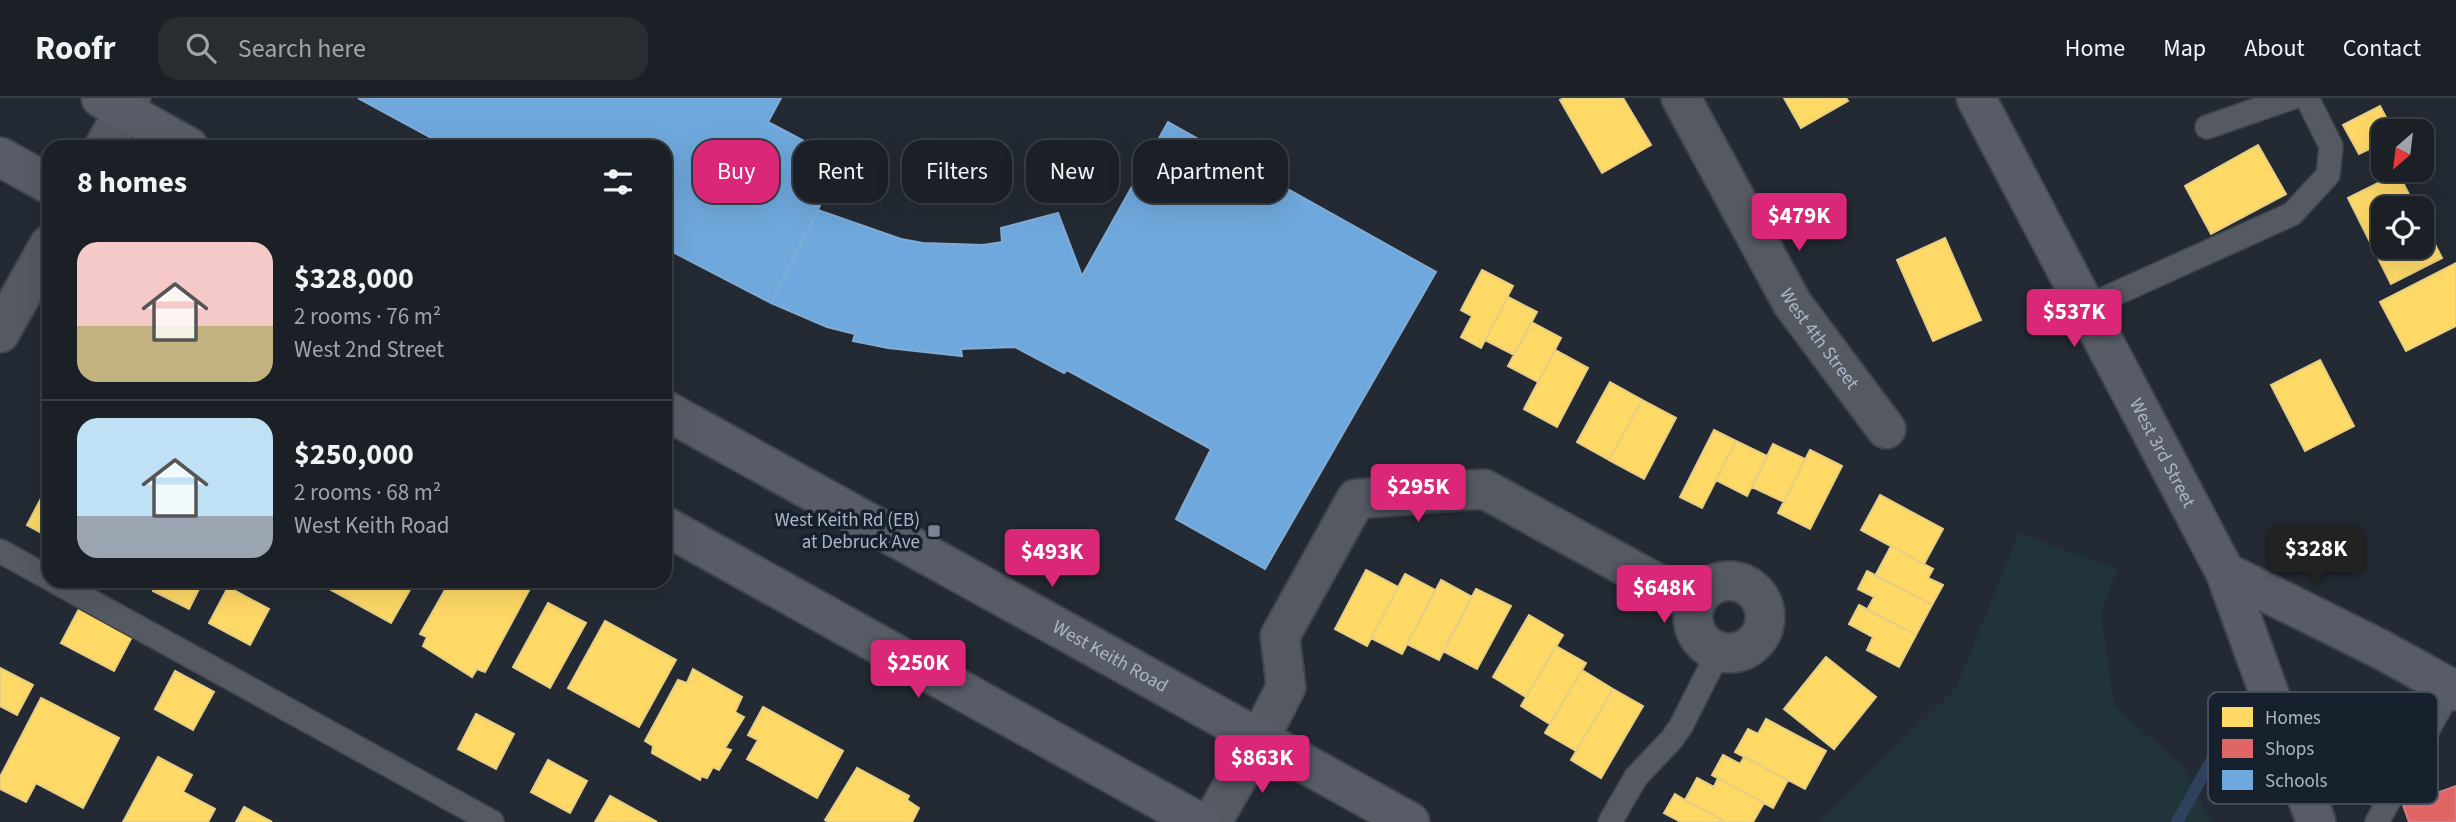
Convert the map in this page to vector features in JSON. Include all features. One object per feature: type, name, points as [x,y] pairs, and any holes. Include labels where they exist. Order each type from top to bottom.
[{"type":"main road","name":"West 3rd Street","points":[[1976,98],[2225,572],[2269,692]]},
{"type":"main road","points":[[119,102],[178,140]]},
{"type":"main road","points":[[0,157],[42,180]]},
{"type":"main road","name":"West Keith Road","points":[[672,414],[1410,822]]},
{"type":"main road","points":[[672,530],[1199,822]]},
{"type":"main road","points":[[2225,572],[2382,650],[2453,690]]},
{"type":"main road","name":"West 3rd Street","points":[[2309,804],[2316,822]]},
{"type":"street","name":"West 4th Street","points":[[1681,98],[1792,303],[1886,429]]},
{"type":"street","points":[[106,140],[119,102]]},
{"type":"street","points":[[0,333],[42,258]]},
{"type":"street","points":[[1212,822],[1286,687],[1280,636],[1356,499],[1484,488],[1695,604]]},
{"type":"street","points":[[1728,581],[1741,583],[1752,590],[1760,600],[1765,612],[1763,627],[1757,639],[1747,648],[1733,653],[1718,651],[1706,645],[1696,633],[1693,619],[1695,604],[1703,592],[1715,584],[1728,581]]},
{"type":"lane","points":[[2207,127],[2291,98]]},
{"type":"lane","points":[[2086,307],[2292,214],[2328,176],[2330,146],[2307,98]]},
{"type":"lane","points":[[0,551],[42,574]]},
{"type":"lane","points":[[67,588],[492,822]]},
{"type":"lane","points":[[1610,822],[1636,777],[1681,726],[1718,651]]},
{"type":"lane","points":[[2438,715],[2453,690]]},
{"type":"lane","points":[[2377,822],[2387,804]]},
{"type":"green space","points":[[2019,533],[2117,569],[2101,614],[2114,705],[2183,767],[2212,822],[1820,822],[1956,688]]},
{"type":"building: Homes","points":[[1623,98],[1651,145],[1602,173],[1560,100]]},
{"type":"building: Homes","points":[[1784,98],[1846,98],[1848,101],[1801,128]]},
{"type":"building: Homes","points":[[2380,106],[2387,119],[2371,119],[2371,148],[2359,154],[2343,125]]},
{"type":"building: Homes","points":[[2258,145],[2286,194],[2211,234],[2185,186]]},
{"type":"building: Homes","points":[[2380,182],[2403,182],[2410,196],[2371,196],[2371,244],[2348,198]]},
{"type":"building: Homes","points":[[1945,238],[1981,320],[1933,341],[1897,260]]},
{"type":"building: Homes","points":[[2434,242],[2442,258],[2391,284],[2378,259],[2434,259]]},
{"type":"building: Homes","points":[[2456,263],[2456,326],[2406,351],[2380,302]]},
{"type":"building: Homes","points":[[1482,270],[1513,286],[1481,348],[1461,337],[1472,316],[1461,310]]},
{"type":"building: Homes","points":[[1508,297],[1537,312],[1514,355],[1485,340]]},
{"type":"building: Homes","points":[[1531,322],[1561,338],[1538,382],[1508,366]]},
{"type":"building: Homes","points":[[1555,350],[1588,368],[1557,427],[1524,409]]},
{"type":"building: Homes","points":[[2320,360],[2354,426],[2305,451],[2271,385]]},
{"type":"building: Homes","points":[[1610,382],[1642,400],[1609,460],[1577,442]]},
{"type":"building: Homes","points":[[1642,400],[1676,418],[1644,479],[1609,460]]},
{"type":"building: Homes","points":[[1714,430],[1736,441],[1702,508],[1680,497]]},
{"type":"building: Homes","points":[[1736,441],[1767,456],[1747,496],[1716,480]]},
{"type":"building: Homes","points":[[1773,444],[1805,459],[1784,502],[1752,487]]},
{"type":"building: Homes","points":[[1810,450],[1842,466],[1810,529],[1778,513]]},
{"type":"building: Homes","points":[[1880,495],[1943,529],[1924,564],[1861,530]]},
{"type":"building: Homes","points":[[42,496],[42,533],[27,525]]},
{"type":"building: Homes","points":[[1891,546],[1933,569],[1928,578],[1943,585],[1932,605],[1875,576]]},
{"type":"building: Homes","points":[[1366,570],[1398,587],[1367,646],[1335,629]]},
{"type":"building: Homes","points":[[1867,571],[1932,605],[1916,635],[1867,610],[1874,597],[1858,589]]},
{"type":"building: Homes","points":[[1405,574],[1435,590],[1402,654],[1371,638]]},
{"type":"building: Homes","points":[[1441,580],[1472,597],[1439,660],[1407,644]]},
{"type":"building: Homes","points":[[154,588],[200,588],[189,609],[153,591]]},
{"type":"building: Homes","points":[[227,588],[269,609],[250,645],[209,623]]},
{"type":"building: Homes","points":[[328,588],[411,588],[391,623]]},
{"type":"building: Homes","points":[[446,588],[530,588],[485,672],[477,669],[472,677],[423,646],[427,637],[420,634]]},
{"type":"building: Homes","points":[[1476,589],[1511,606],[1477,669],[1443,651]]},
{"type":"building: Homes","points":[[548,603],[586,623],[550,688],[513,667]]},
{"type":"building: Homes","points":[[81,605],[134,633],[114,671],[61,643]]},
{"type":"building: Homes","points":[[1859,605],[1916,635],[1899,667],[1867,650],[1873,637],[1849,624]]},
{"type":"building: Homes","points":[[1529,615],[1563,635],[1526,697],[1493,677]]},
{"type":"building: Homes","points":[[605,621],[676,660],[639,727],[568,688]]},
{"type":"building: Homes","points":[[1556,646],[1586,663],[1550,724],[1521,706]]},
{"type":"building: Homes","points":[[1826,657],[1876,697],[1834,749],[1784,709]]},
{"type":"building: Homes","points":[[0,668],[33,685],[17,715],[0,706]]},
{"type":"building: Homes","points":[[693,669],[742,697],[735,712],[744,717],[725,748],[731,750],[719,770],[713,767],[707,778],[701,776],[700,780],[652,753],[653,746],[645,741],[678,680],[687,683]]},
{"type":"building: Homes","points":[[1582,670],[1613,689],[1576,751],[1545,733]]},
{"type":"building: Homes","points":[[175,671],[214,692],[193,730],[155,709]]},
{"type":"building: Homes","points":[[1613,689],[1643,706],[1601,778],[1571,760]]},
{"type":"building: Homes","points":[[41,698],[119,738],[83,808],[36,783],[26,802],[0,789],[0,777]]},
{"type":"building: Homes","points":[[763,707],[843,751],[817,798],[747,759],[758,740],[748,735]]},
{"type":"building: Homes","points":[[476,714],[514,734],[496,769],[458,749]]},
{"type":"building: Homes","points":[[1766,719],[1826,751],[1805,789],[1735,752],[1748,729],[1758,734]]},
{"type":"building: Homes","points":[[1723,755],[1740,764],[1744,757],[1788,780],[1773,808],[1712,775]]},
{"type":"building: Homes","points":[[158,757],[192,775],[183,792],[215,809],[208,822],[123,822]]},
{"type":"building: Homes","points":[[548,760],[587,781],[570,813],[531,792]]},
{"type":"building: Homes","points":[[857,768],[909,796],[907,800],[919,808],[912,822],[825,820]]},
{"type":"building: Homes","points":[[1697,778],[1714,787],[1718,778],[1764,803],[1753,822],[1726,822],[1685,800]]},
{"type":"building: Homes","points":[[1675,794],[1726,822],[1681,822],[1664,813]]},
{"type":"building: Homes","points":[[610,796],[657,822],[595,822]]},
{"type":"building: Homes","points":[[244,807],[272,822],[236,822]]},
{"type":"building: Shops","points":[[2456,786],[2456,822],[2409,822],[2403,805],[2438,804],[2438,792]]},
{"type":"building: Schools","points":[[358,98],[781,98],[768,122],[802,140],[793,140],[793,203],[821,203],[771,303],[672,252],[672,140],[435,140]]},
{"type":"building: Schools","points":[[1168,122],[1200,140],[1158,140]]},
{"type":"building: Schools","points":[[1133,185],[1133,203],[1288,203],[1288,189],[1436,272],[1265,569],[1176,519],[1211,449],[1067,370],[1064,373],[1015,347],[961,349],[962,356],[888,348],[853,341],[855,334],[827,327],[771,303],[818,210],[901,239],[923,243],[983,245],[1002,242],[1001,228],[1058,213],[1082,276]]},
{"type":"waterway","points":[[2177,822],[2208,767]]},
{"type":"place","name":"West Keith Rd (EB) at Debruck Ave","points":[[934,531]]}]
